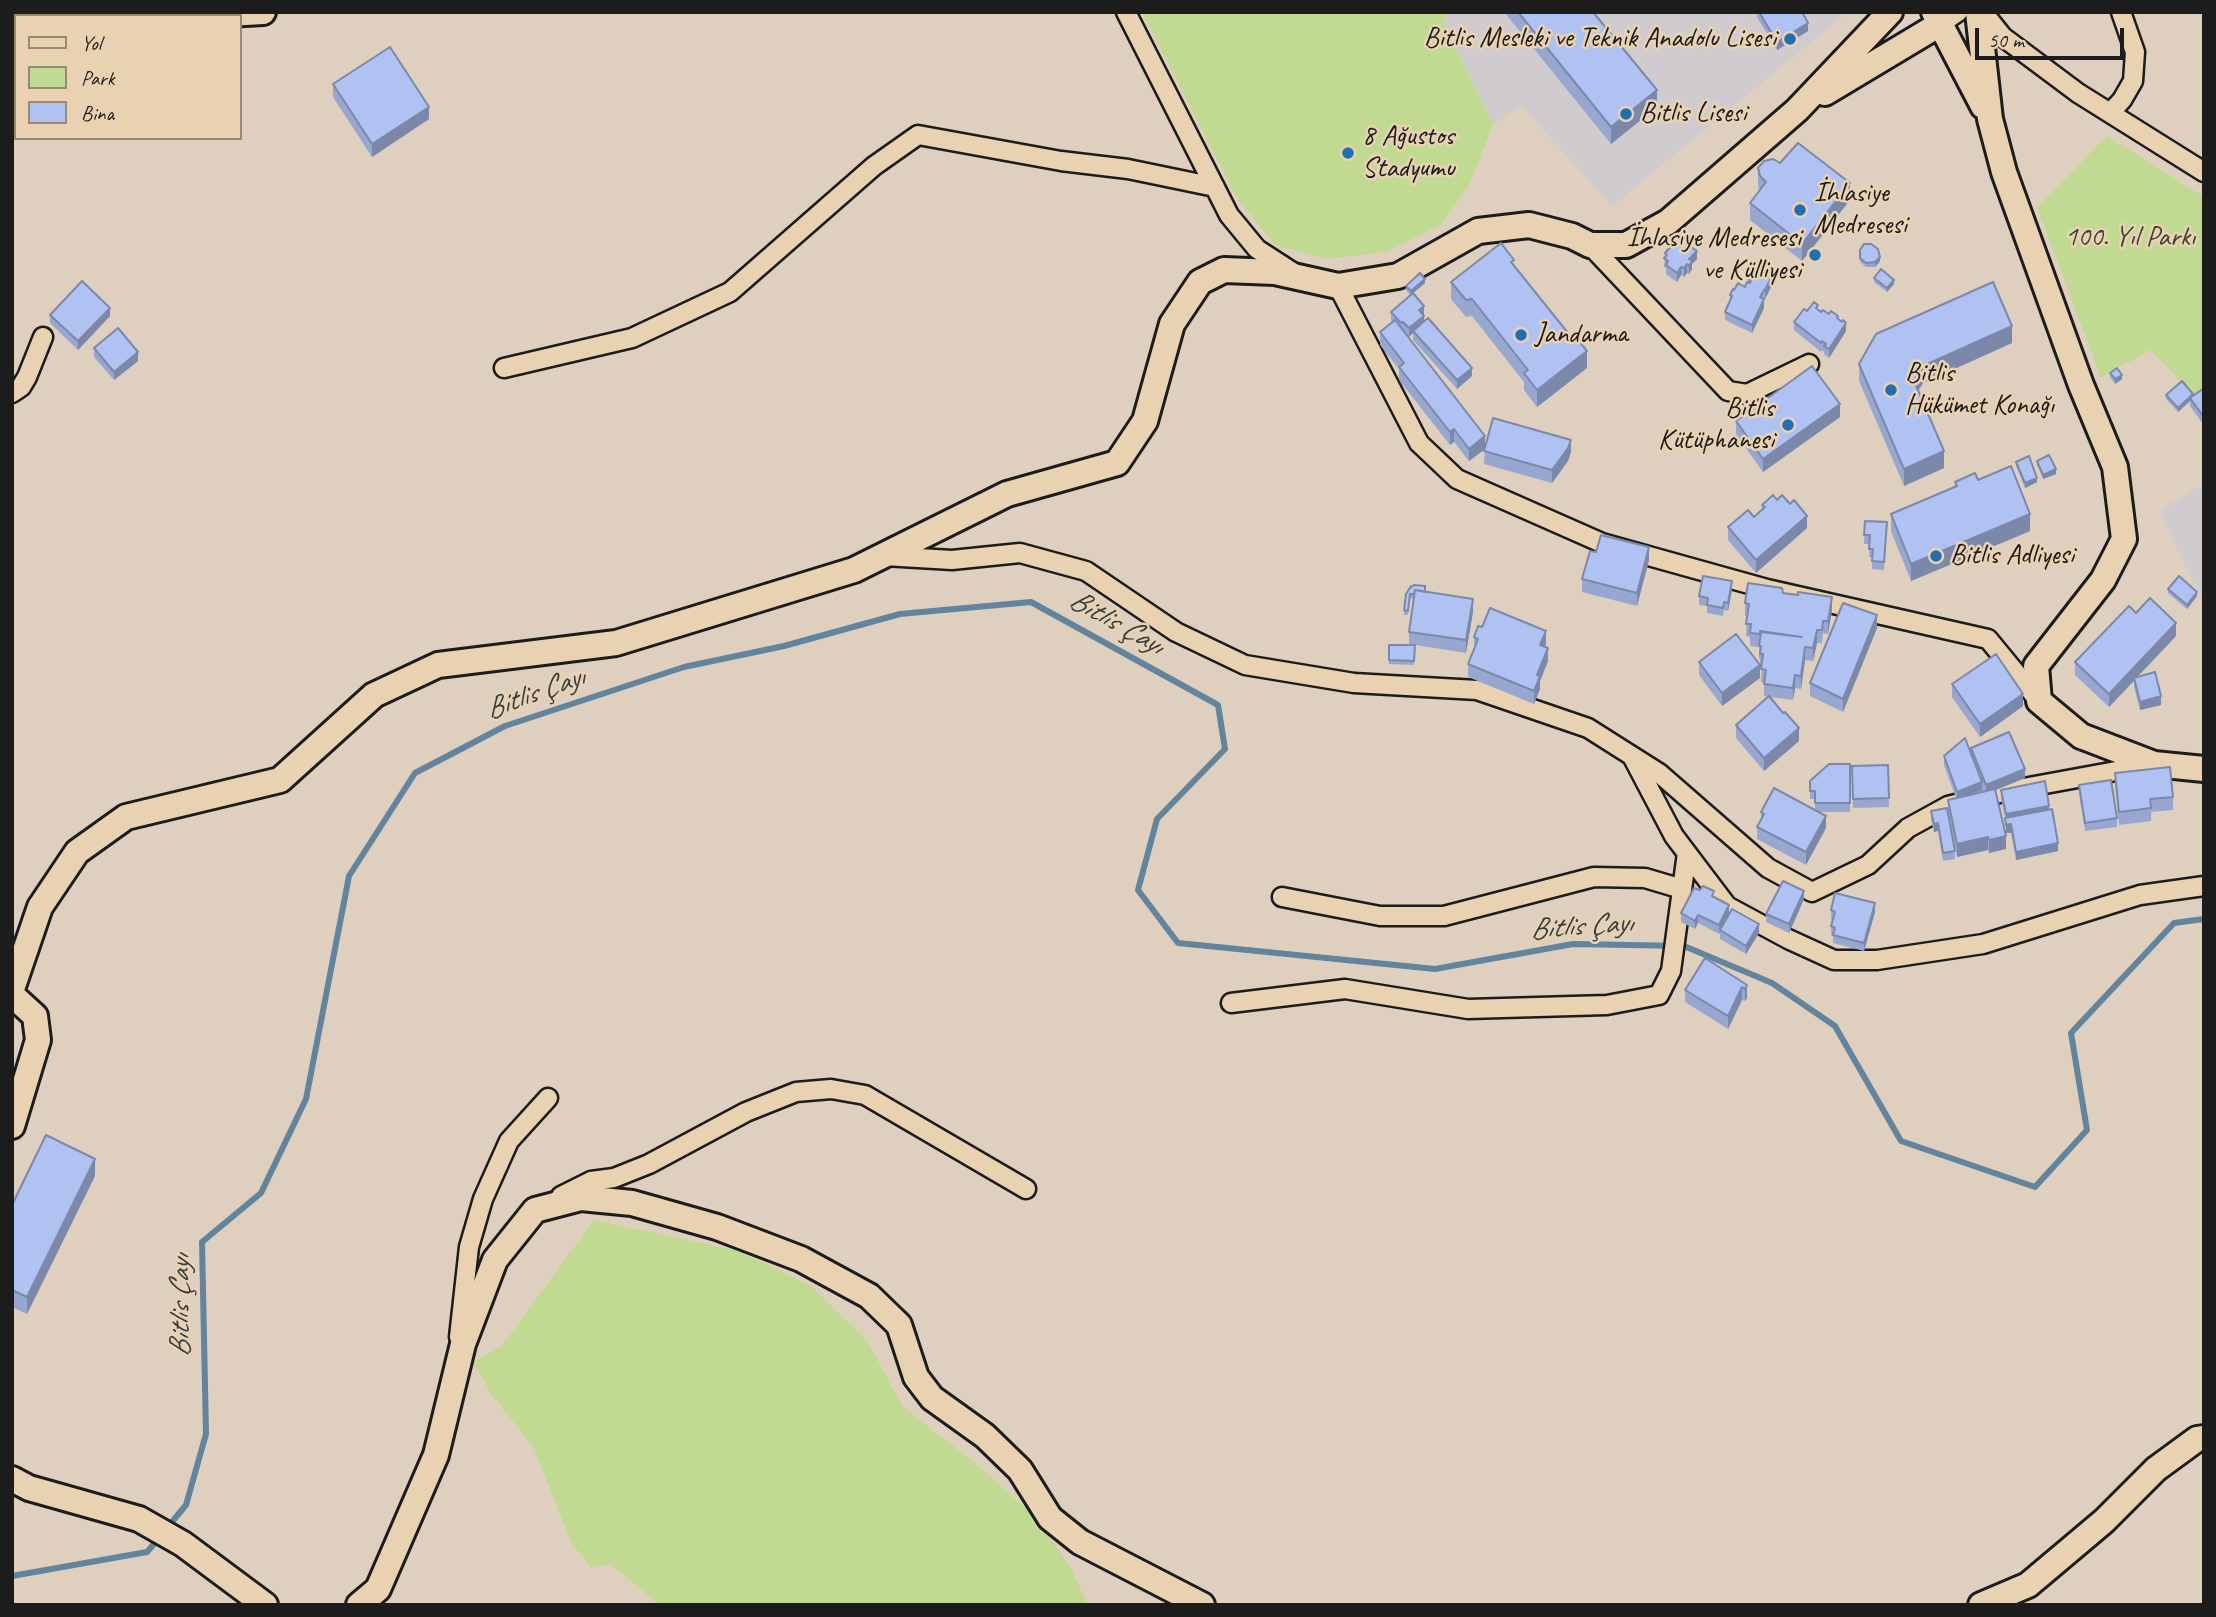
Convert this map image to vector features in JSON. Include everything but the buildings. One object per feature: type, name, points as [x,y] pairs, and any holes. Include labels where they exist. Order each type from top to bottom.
[{"type":"street","points":[[228,14],[263,12]]},
{"type":"street","points":[[1126,12],[1229,215],[1257,250],[1302,278]]},
{"type":"street","points":[[12,989],[40,907],[77,852],[126,817],[280,779],[374,695],[439,665],[616,643],[854,570],[1007,494],[1117,463],[1145,421],[1172,324],[1200,282],[1224,270],[1275,272],[1339,286],[1398,276],[1478,231],[1529,225],[1572,236],[1590,244],[1626,245],[1668,222],[1797,110],[1890,12]]},
{"type":"street","points":[[1978,12],[1990,119],[2004,172],[2081,384],[2115,467],[2124,539],[2103,580],[2036,666],[2039,701]]},
{"type":"street","points":[[1983,12],[2003,37],[2078,93],[2204,172]]},
{"type":"street","points":[[2109,113],[2122,100],[2133,81],[2135,52],[2122,12]]},
{"type":"street","points":[[1797,110],[1944,16],[1990,119]]},
{"type":"street","points":[[504,368],[632,338],[730,292],[874,166],[918,135],[1061,161],[1128,169],[1215,187]]},
{"type":"street","points":[[1590,244],[1728,391],[1747,394],[1809,364]]},
{"type":"street","points":[[1339,286],[1419,443],[1457,479],[1602,543],[1767,589],[1987,639],[2039,701],[2081,736],[2154,764],[2204,769]]},
{"type":"street","points":[[12,393],[27,377],[43,337]]},
{"type":"street","points":[[881,556],[952,560],[1020,553],[1086,571],[1176,632],[1245,665],[1354,683],[1477,690],[1588,728],[1659,774],[1768,868],[1812,892],[1868,865],[1908,828],[1948,806],[2007,791],[2154,764]]},
{"type":"street","points":[[1632,756],[1674,836],[1727,906],[1834,960],[1877,960],[1983,944],[2140,895],[2204,886]]},
{"type":"street","points":[[1231,1003],[1345,989],[1468,1009],[1607,1005],[1659,995],[1671,971],[1687,853]]},
{"type":"street","points":[[1282,897],[1380,916],[1444,916],[1594,877],[1645,878],[1682,889]]},
{"type":"street","points":[[12,995],[35,1016],[38,1040],[12,1126]]},
{"type":"street","points":[[359,1605],[378,1590],[436,1455],[463,1344],[495,1260],[535,1210],[591,1181],[614,1178],[649,1164],[746,1112],[796,1092],[831,1089],[865,1095],[1026,1189]]},
{"type":"street","points":[[454,1380],[469,1247],[482,1199],[509,1140],[548,1098]]},
{"type":"street","points":[[535,1210],[581,1198],[632,1203],[717,1227],[801,1259],[869,1296],[899,1325],[916,1377],[932,1398],[985,1436],[1020,1470],[1050,1518],[1080,1542],[1202,1605]]},
{"type":"street","points":[[1981,1605],[2028,1585],[2104,1521],[2156,1469],[2197,1438],[2204,1438]]},
{"type":"street","points":[[12,1479],[29,1488],[139,1519],[183,1544],[265,1605]]},
{"type":"shaded area","name":"Bitlis Lisesi","points":[[1450,12],[1848,12],[1612,206],[1521,105],[1493,124],[1443,21]]},
{"type":"shaded area","points":[[2204,484],[2204,609],[2159,511]]},
{"type":"green space","name":"8 Ağustos Stadyumu","points":[[1142,12],[1450,12],[1443,21],[1493,124],[1470,183],[1442,224],[1386,252],[1326,259],[1275,245],[1238,200]]},
{"type":"green space","name":"100. Yıl Parkı","points":[[2107,136],[2204,197],[2204,298],[2201,300],[2204,305],[2204,389],[2195,395],[2150,350],[2101,378],[2037,207]]},
{"type":"green space","points":[[594,1220],[739,1251],[811,1286],[866,1339],[903,1407],[970,1459],[1035,1516],[1073,1572],[1087,1605],[660,1605],[610,1564],[591,1568],[571,1542],[534,1448],[492,1395],[473,1362],[502,1346]]},
{"type":"waterway","name":"Bitlis Çayı","points":[[166,1529],[186,1505],[206,1434],[202,1242],[261,1193],[306,1099],[349,876],[415,773],[505,726],[684,667],[784,646],[900,614],[1031,602],[1218,705],[1225,749],[1157,819],[1138,890],[1178,943],[1435,969],[1573,944],[1684,946],[1772,983],[1835,1026],[1901,1141],[2035,1187],[2087,1130],[2071,1033],[2174,923],[2204,919]]},
{"type":"waterway","name":"Bitlis Çayı","points":[[12,1576],[147,1552],[159,1538]]},
{"type":"place","name":"Bitlis Mesleki ve Teknik Anadolu Lisesi","points":[[1790,39]]},
{"type":"place","name":"Bitlis Lisesi","points":[[1626,114]]},
{"type":"place","name":"8 Ağustos Stadyumu","points":[[1348,153]]},
{"type":"place","name":"İhlasiye Medresesi","points":[[1800,210]]},
{"type":"place","name":"İhlasiye Medresesi ve Külliyesi","points":[[1815,255]]},
{"type":"place","name":"Jandarma","points":[[1521,335]]},
{"type":"place","name":"Bitlis Hükümet Konağı","points":[[1891,390]]},
{"type":"place","name":"Bitlis Kütüphanesi","points":[[1788,425]]},
{"type":"place","name":"Bitlis Adliyesi","points":[[1936,556]]}]
